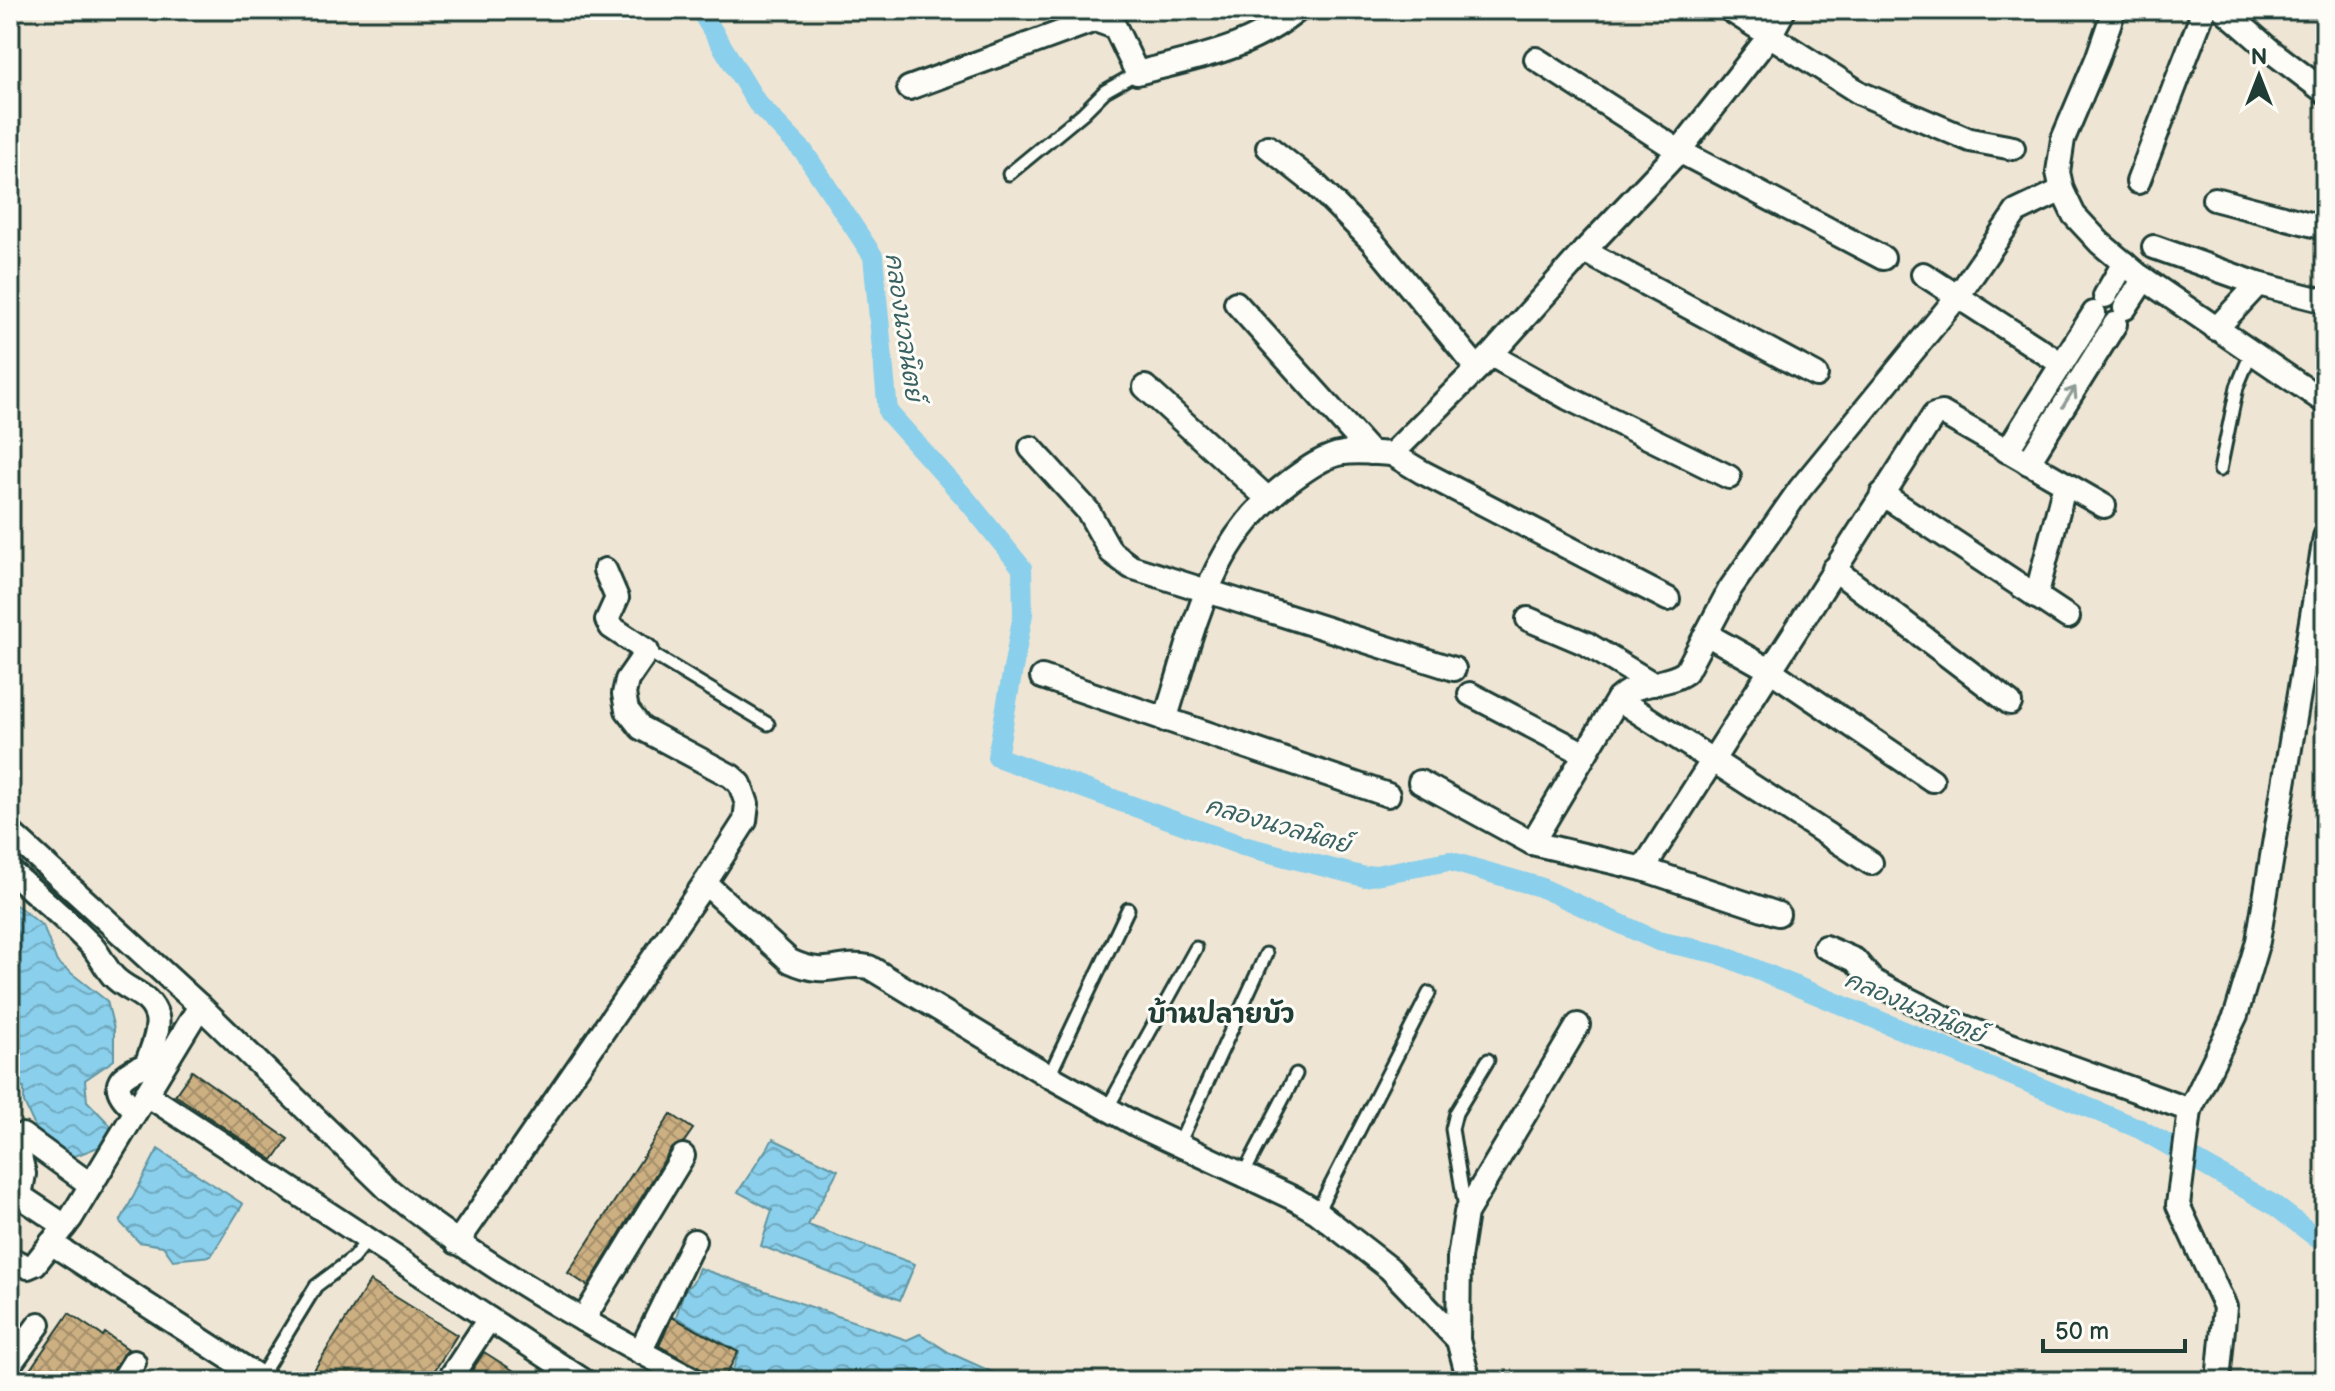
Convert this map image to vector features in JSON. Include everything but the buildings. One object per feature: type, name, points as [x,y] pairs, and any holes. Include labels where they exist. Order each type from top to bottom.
[{"type":"street","points":[[909,88],[1095,20],[1115,27],[1137,73],[1241,45],[1275,28],[1298,10]]},
{"type":"street","points":[[1730,10],[1860,93],[1970,140],[2013,148]]},
{"type":"street","points":[[1165,720],[1219,560],[1267,498],[1310,466],[1341,453],[1382,453],[1484,361],[1679,151],[1771,34],[1784,10]]},
{"type":"street","points":[[2114,10],[2063,139],[2058,172],[2062,190],[2074,215],[2100,243],[2144,279],[2325,402]]},
{"type":"street","points":[[2138,182],[2204,10]]},
{"type":"street","points":[[2224,10],[2325,92]]},
{"type":"street","points":[[1536,59],[1679,151],[1883,258]]},
{"type":"street","points":[[1268,147],[1315,184],[1484,361],[1568,398],[1729,477]]},
{"type":"street","points":[[1532,843],[1618,699],[1627,690],[1676,679],[1686,672],[1730,589],[1800,489],[1958,296],[2016,212],[2062,190]]},
{"type":"street","points":[[2214,199],[2325,228]]},
{"type":"street","points":[[2154,247],[2258,284],[2325,301]]},
{"type":"street","points":[[1584,251],[1816,375]]},
{"type":"street","points":[[2028,463],[2110,310],[2124,263]]},
{"type":"street","points":[[1923,274],[2062,364]]},
{"type":"street","points":[[2007,451],[2062,364],[2110,310],[2144,279]]},
{"type":"street","points":[[2216,329],[2258,284]]},
{"type":"street","points":[[1236,303],[1382,453],[1668,599]]},
{"type":"street","points":[[1145,387],[1267,498]]},
{"type":"street","points":[[1643,869],[1934,415],[1942,413],[2104,506]]},
{"type":"street","points":[[1031,448],[1088,511],[1111,552],[1131,567],[1454,669]]},
{"type":"street","points":[[2036,597],[2065,484]]},
{"type":"street","points":[[1882,494],[2068,617]]},
{"type":"street","points":[[2218,1381],[2227,1313],[2179,1211],[2189,1119],[2236,1015],[2258,941],[2325,537]]},
{"type":"street","points":[[1834,569],[2010,703]]},
{"type":"street","points":[[457,1243],[745,821],[747,804],[740,784],[731,776],[641,728],[627,710],[624,694],[627,680],[647,651],[611,627],[607,620],[617,598],[605,570]]},
{"type":"street","points":[[1528,619],[1587,644],[1653,684]]},
{"type":"street","points":[[1706,634],[1770,670],[1932,780]]},
{"type":"street","points":[[1042,677],[1388,795]]},
{"type":"street","points":[[1470,694],[1585,754]]},
{"type":"street","points":[[1618,699],[1871,863]]},
{"type":"street","points":[[1420,782],[1532,843],[1643,869],[1778,914]]},
{"type":"street","points":[[10,832],[200,1006],[389,1190],[457,1243],[583,1320],[695,1381]]},
{"type":"street","points":[[10,871],[93,947],[111,975],[134,989],[152,1007],[157,1018],[157,1029],[146,1086]]},
{"type":"street","points":[[705,883],[790,961],[820,971],[855,964],[869,967],[1107,1109],[1317,1212],[1389,1268],[1458,1340]]},
{"type":"street","points":[[1825,947],[1855,960],[1872,980],[1882,986],[1957,1024],[2189,1119]]},
{"type":"street","points":[[10,1259],[28,1267],[35,1264],[58,1235],[91,1185],[146,1086],[200,1006]]},
{"type":"street","points":[[1469,1381],[1458,1340],[1459,1258],[1466,1213],[1578,1025]]},
{"type":"street","points":[[146,1086],[368,1240],[584,1381]]},
{"type":"street","points":[[14,1139],[91,1185]]},
{"type":"street","points":[[14,1139],[24,1174],[15,1200],[58,1235],[263,1379]]},
{"type":"street","points":[[583,1320],[683,1156]]},
{"type":"street","points":[[640,1352],[694,1241]]},
{"type":"street","points":[[448,1381],[489,1319]]},
{"type":"street","points":[[10,1364],[39,1324]]},
{"type":"lane","points":[[1009,174],[1105,91],[1137,73]]},
{"type":"lane","points":[[2220,470],[2237,387],[2251,353]]},
{"type":"lane","points":[[647,651],[768,724]]},
{"type":"lane","points":[[1049,1076],[1128,909]]},
{"type":"lane","points":[[1107,1109],[1196,948]]},
{"type":"lane","points":[[1179,1144],[1266,954]]},
{"type":"lane","points":[[1317,1212],[1429,993]]},
{"type":"lane","points":[[1466,1213],[1452,1129],[1456,1113],[1488,1060]]},
{"type":"lane","points":[[1243,1175],[1296,1074]]},
{"type":"lane","points":[[263,1379],[316,1286],[353,1258],[368,1240]]},
{"type":"water","points":[[10,902],[43,926],[57,962],[107,1001],[114,1029],[114,1060],[85,1080],[87,1101],[112,1127],[101,1146],[70,1158],[43,1144],[24,1103],[24,1088],[10,1085]]},
{"type":"water","points":[[773,1139],[838,1170],[808,1225],[915,1264],[900,1300],[761,1246],[772,1210],[738,1192]]},
{"type":"water","points":[[158,1149],[243,1204],[211,1256],[173,1260],[163,1246],[139,1242],[120,1222]]},
{"type":"water","points":[[699,1268],[907,1340],[920,1334],[950,1353],[1012,1381],[729,1381],[739,1352],[676,1317],[684,1291],[694,1281]]},
{"type":"waterway","name":"คลองนวลนิตย์","points":[[700,10],[757,103],[804,152],[873,256],[888,412],[967,500],[1022,568],[1023,614],[997,757],[1243,846],[1365,877],[1449,861],[1540,887],[1658,941],[1719,954],[2140,1129],[2274,1205],[2325,1244]]},
{"type":"district","name":"บ้านปลายบัว","points":[[1221,1014]]}]
